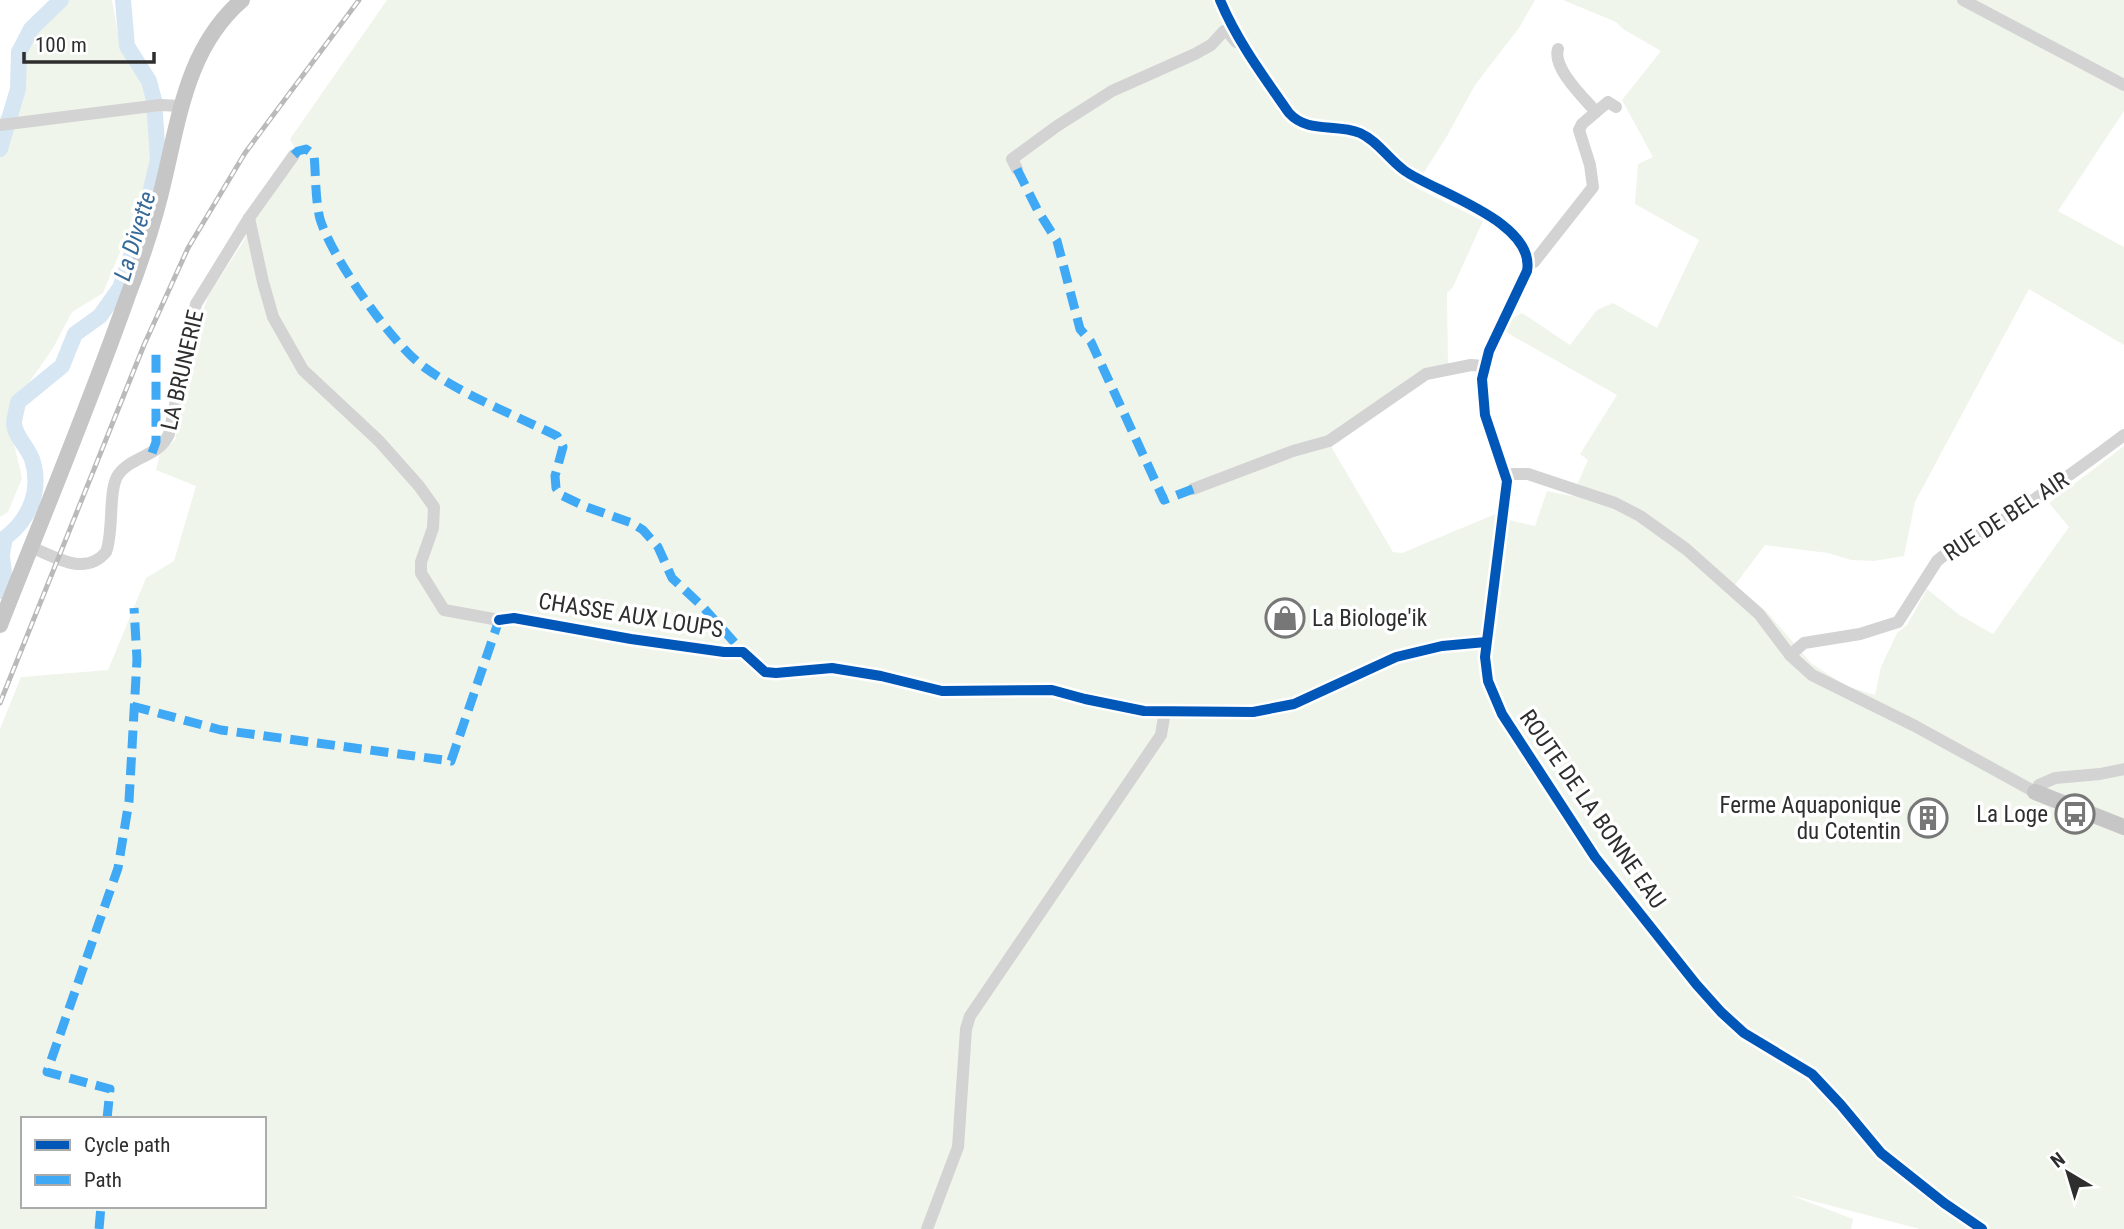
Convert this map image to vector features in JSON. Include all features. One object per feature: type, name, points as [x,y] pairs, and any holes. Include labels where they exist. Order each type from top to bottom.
[{"type":"main road","points":[[0,625],[128,298],[165,179],[188,81],[208,39],[242,0]]},
{"type":"main road","points":[[2035,792],[2124,827]]},
{"type":"street","points":[[1220,0],[1245,49],[1297,121],[1317,128],[1348,130],[1366,137],[1402,169],[1506,227],[1520,242],[1529,262],[1527,271],[1489,351],[1481,388],[1485,415],[1506,474],[1528,474],[1601,498],[1647,520],[1686,549],[1759,614],[1803,669],[1915,726],[2035,792],[2039,785],[2054,778],[2124,769]]},
{"type":"street","points":[[1963,0],[2124,85]]},
{"type":"street","points":[[1017,169],[1012,159],[1057,126],[1112,91],[1195,54],[1210,45],[1224,31],[1245,49]]},
{"type":"street","points":[[1558,49],[1556,56],[1561,69],[1596,112]]},
{"type":"street","points":[[1529,262],[1534,262],[1593,189],[1590,165],[1579,130],[1582,124],[1608,102],[1616,107]]},
{"type":"street","points":[[5,124],[154,106],[181,106]]},
{"type":"street","points":[[249,218],[294,155]]},
{"type":"street","name":"LA BRUNERIE","points":[[31,547],[77,565],[91,564],[106,552],[116,478],[124,469],[159,448],[167,439],[195,304],[249,218]]},
{"type":"street","name":"CHASSE AUX LOUPS","points":[[249,218],[262,282],[273,317],[303,370],[379,441],[434,507],[433,528],[421,562],[421,573],[444,610],[499,620],[514,618],[631,639],[724,652],[743,652],[765,672],[848,670],[942,691],[1052,690],[1144,711],[1253,712],[1294,704],[1396,657],[1424,649],[1486,642]]},
{"type":"street","points":[[1193,489],[1293,451],[1329,441],[1426,374],[1471,365],[1484,366]]},
{"type":"street","name":"RUE DE BEL AIR","points":[[1790,655],[1804,643],[1860,634],[1898,622],[1937,561],[1946,553],[1982,533],[2124,435]]},
{"type":"street","name":"ROUTE DE LA BONNE EAU","points":[[1506,474],[1504,516],[1486,642],[1488,681],[1502,714],[1595,857],[1721,1013],[1744,1033],[1812,1074],[1881,1153],[1982,1229]]},
{"type":"street","points":[[927,1229],[958,1147],[966,1029],[970,1016],[1161,735],[1165,711]]},
{"type":"shaded area","points":[[66,0],[112,0],[121,51],[144,80],[155,113],[151,177],[103,293],[72,312],[53,348],[7,414],[22,478],[8,512],[0,517],[0,117],[13,105],[25,41]]},
{"type":"shaded area","points":[[387,0],[1535,0],[1519,28],[1475,85],[1415,187],[1483,221],[1453,287],[1447,293],[1448,364],[1414,375],[1330,435],[1332,448],[1393,552],[1402,553],[1498,513],[1509,520],[1535,526],[1547,491],[1572,496],[1588,460],[1580,454],[1617,395],[1504,331],[1509,320],[1522,313],[1570,345],[1597,310],[1613,303],[1657,328],[1699,240],[1635,204],[1638,164],[1653,157],[1622,100],[1661,51],[1616,22],[1563,0],[2124,0],[2124,111],[2058,211],[2124,247],[2124,345],[2029,289],[1915,502],[1904,556],[1874,561],[1851,560],[1828,553],[1765,545],[1735,585],[1766,611],[1811,663],[1846,686],[1875,695],[1881,667],[1897,633],[1907,625],[1927,589],[1958,614],[1993,634],[2069,527],[2049,503],[2124,446],[2124,1229],[1920,1229],[1790,1195],[1853,1219],[1851,1229],[0,1229],[0,729],[21,677],[108,670],[146,578],[174,561],[196,486],[156,470],[160,454],[175,440],[204,308],[208,296],[243,242],[256,215],[298,154],[290,139]]},
{"type":"waterway","name":"La Divette","points":[[0,149],[18,89],[19,52],[31,29],[61,0]]},
{"type":"waterway","name":"La Divette","points":[[0,591],[4,578],[2,556],[5,538],[27,513],[36,482],[32,459],[15,428],[18,402],[62,366],[75,334],[100,316],[120,288],[144,218],[158,160],[154,100],[149,81],[127,46],[123,0]]},
{"type":"railway","points":[[0,703],[144,345],[188,248],[245,153],[359,0]]},
{"type":"marked path","points":[[294,155],[306,149],[314,155],[318,211],[327,236],[364,299],[396,340],[411,356],[439,377],[472,396],[557,436],[563,447],[555,476],[556,488],[561,495],[632,523],[643,530],[658,547],[672,578],[702,606],[743,652]]},
{"type":"marked path","points":[[1017,169],[1057,241],[1080,329],[1091,342],[1164,500],[1193,489]]},
{"type":"marked path","points":[[152,453],[156,442],[156,353]]},
{"type":"marked path","points":[[107,1117],[110,1089],[47,1072],[118,868],[129,801],[137,659],[134,608]]},
{"type":"marked path","points":[[132,706],[221,730],[451,761],[499,620]]},
{"type":"marked path","points":[[99,1229],[101,1208]]},
{"type":"cycle path","points":[[1220,0],[1234,30],[1289,113],[1305,124],[1351,130],[1366,136],[1405,171],[1501,224],[1516,238],[1526,254],[1527,271],[1489,351],[1482,379],[1485,415],[1507,481],[1485,657],[1488,681],[1502,714],[1595,857],[1721,1012],[1744,1033],[1812,1074],[1881,1153],[1982,1229]]},
{"type":"cycle path","points":[[499,620],[514,618],[631,639],[724,652],[743,652],[765,672],[832,668],[881,676],[942,691],[1052,690],[1144,711],[1253,712],[1294,704],[1396,657],[1442,646],[1486,642]]},
{"type":"place","name":"La Biologe'ik","points":[[1285,618]]},
{"type":"place","name":"La Loge","points":[[2075,814]]},
{"type":"place","name":"Ferme Aquaponique du Cotentin","points":[[1928,818]]}]
